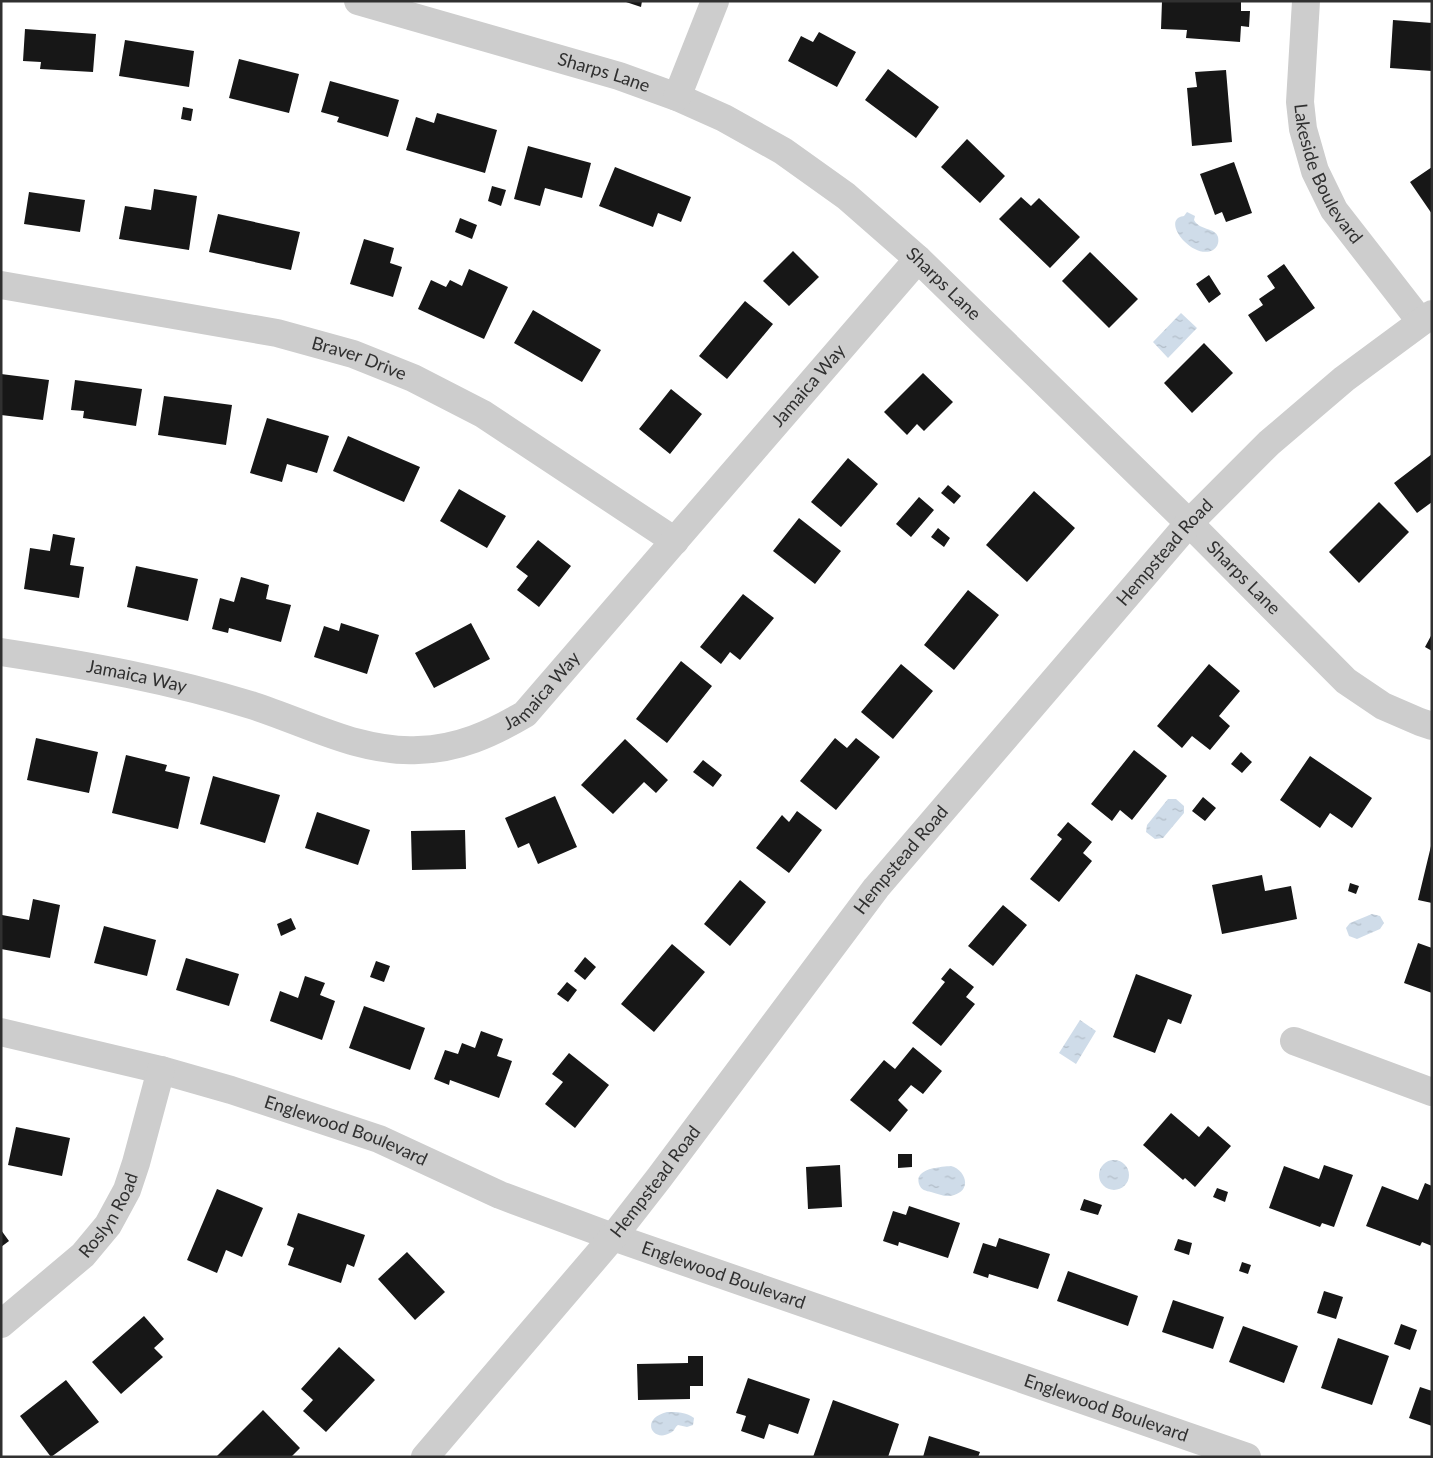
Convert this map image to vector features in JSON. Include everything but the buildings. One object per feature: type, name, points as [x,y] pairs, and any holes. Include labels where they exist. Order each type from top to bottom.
[{"type":"street","name":"Sharps Lane","points":[[358,1],[619,76],[677,97],[724,118],[783,151],[846,196],[918,259],[1189,522],[1346,681],[1383,706],[1432,726]]},
{"type":"street","points":[[677,97],[715,1]]},
{"type":"street","name":"Lakeside Boulevard","points":[[1306,1],[1300,102],[1303,129],[1315,171],[1334,210],[1426,318]]},
{"type":"street","name":"Jamaica Way","points":[[1,652],[167,682],[254,706],[347,740],[384,749],[418,750],[459,745],[495,732],[525,714],[918,259]]},
{"type":"street","name":"Braver Drive","points":[[1,285],[278,333],[353,354],[414,378],[483,414],[675,541]]},
{"type":"street","name":"Hempstead Road","points":[[425,1457],[613,1237],[876,888],[1189,522],[1268,444],[1344,379],[1426,318]]},
{"type":"street","name":"Englewood Boulevard","points":[[1,1032],[161,1070],[231,1090],[379,1139],[500,1194],[613,1237],[1247,1457]]},
{"type":"street","points":[[1294,1041],[1432,1092]]},
{"type":"street","name":"Roslyn Road","points":[[1,1324],[83,1255],[108,1224],[127,1190],[161,1070]]},
{"type":"water","points":[[1187,212],[1195,216],[1194,220],[1200,226],[1216,234],[1218,243],[1213,250],[1205,252],[1197,250],[1188,245],[1177,231],[1175,224],[1177,219],[1184,216]]},
{"type":"water","points":[[1181,313],[1197,328],[1168,358],[1153,342]]},
{"type":"water","points":[[1168,799],[1176,799],[1184,806],[1184,813],[1163,838],[1155,839],[1146,832],[1147,825]]},
{"type":"water","points":[[1372,914],[1380,916],[1384,923],[1380,929],[1357,939],[1349,936],[1346,928],[1350,923]]},
{"type":"water","points":[[1080,1020],[1096,1031],[1076,1064],[1059,1053]]},
{"type":"water","points":[[1114,1160],[1125,1164],[1129,1175],[1125,1186],[1114,1190],[1103,1186],[1099,1175],[1103,1164]]},
{"type":"water","points":[[951,1166],[960,1172],[965,1180],[965,1185],[960,1192],[951,1196],[945,1196],[922,1189],[919,1184],[920,1175],[929,1169]]},
{"type":"water","points":[[667,1412],[691,1416],[694,1418],[693,1425],[687,1427],[678,1425],[672,1432],[664,1435],[654,1433],[651,1424],[653,1420],[658,1415]]}]
